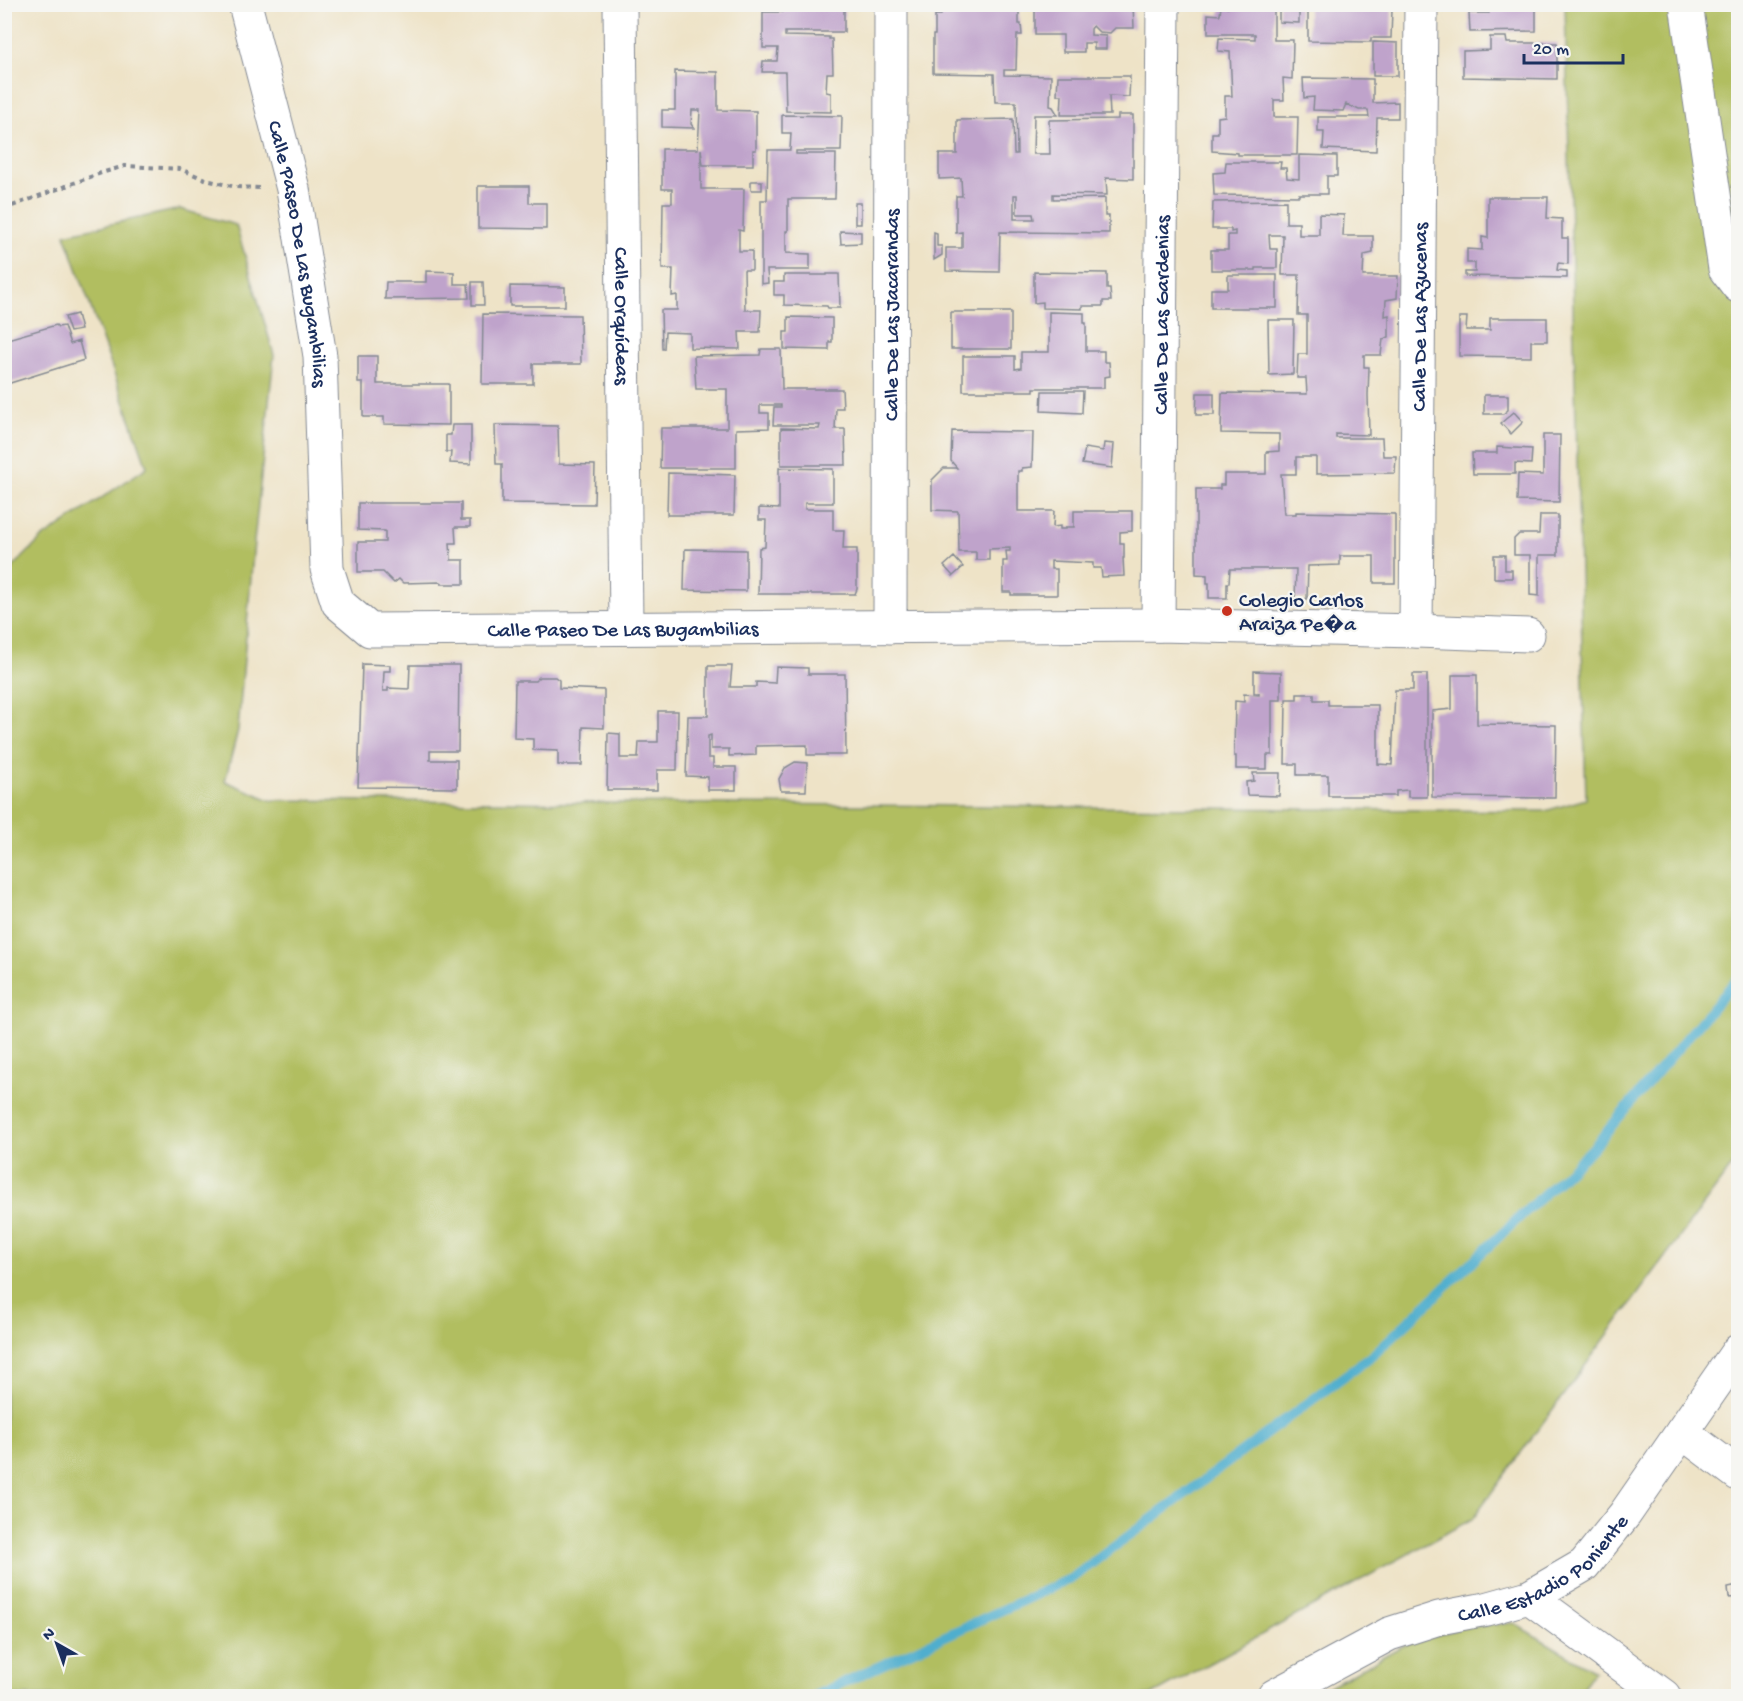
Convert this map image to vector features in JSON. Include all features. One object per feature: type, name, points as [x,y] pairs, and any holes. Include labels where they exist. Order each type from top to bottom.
[{"type":"street","name":"Calle Paseo De Las Bugambilias","points":[[245,4],[293,189],[320,356],[327,569],[338,603],[370,630],[1158,625],[1528,635]]},
{"type":"street","name":"Calle Orquídeas","points":[[620,4],[626,628]]},
{"type":"street","name":"Calle De Las Jacarandas","points":[[890,627],[891,4]]},
{"type":"street","name":"Calle De Las Gardenias","points":[[1158,625],[1163,4]]},
{"type":"street","name":"Calle De Las Azucenas","points":[[1416,631],[1421,4]]},
{"type":"street","points":[[1686,4],[1725,269],[1738,286]]},
{"type":"street","name":"Calle Estadio Poniente","points":[[1274,1696],[1389,1634],[1439,1618],[1486,1609],[1529,1597],[1584,1565],[1625,1514],[1738,1351]]},
{"type":"street","points":[[1682,1432],[1738,1473]]},
{"type":"street","points":[[1529,1597],[1664,1696]]},
{"type":"path","points":[[4,209],[125,166],[180,170],[210,181],[236,187],[293,189]]},
{"type":"green space","points":[[1565,5],[1738,5],[1738,1158],[1472,1519],[1150,1696],[5,1696],[4,576],[41,539],[147,467],[65,234],[180,209],[236,225],[274,355],[254,542],[238,730],[225,781],[270,800],[1545,811],[1586,799]]},
{"type":"green space","points":[[1513,1623],[1595,1671],[1576,1696],[1312,1696],[1400,1647],[1460,1628]]},
{"type":"building","points":[[783,4],[844,4],[844,32],[785,32],[785,36],[829,37],[832,39],[833,73],[827,73],[826,92],[831,93],[831,112],[786,111],[785,72],[762,72],[763,61],[777,61],[778,48],[763,48],[763,12],[783,12]]},
{"type":"building","points":[[953,4],[1019,4],[1019,24],[1021,24],[1022,35],[1017,35],[1016,70],[1004,70],[1004,75],[1051,76],[1050,106],[1058,115],[1034,115],[1033,154],[1050,154],[1049,120],[1118,119],[1118,115],[1133,115],[1133,179],[1106,178],[1107,195],[1053,194],[1053,199],[1105,198],[1105,216],[1109,216],[1109,233],[1000,232],[999,272],[946,271],[946,248],[962,248],[962,232],[956,233],[956,196],[962,196],[961,178],[939,179],[939,154],[957,154],[957,120],[1013,119],[1014,154],[1017,154],[1016,102],[995,102],[994,74],[933,73],[935,15],[945,12]],"holes":[[[1014,195],[1017,195],[1017,214],[1033,214],[1034,219],[1014,219]]]},
{"type":"building","points":[[1035,4],[1133,4],[1134,28],[1115,28],[1110,33],[1099,32],[1093,26],[1091,35],[1106,36],[1106,49],[1094,49],[1094,43],[1084,43],[1084,52],[1063,52],[1063,35],[1035,35]]},
{"type":"building","points":[[1228,4],[1274,4],[1274,40],[1293,40],[1292,79],[1283,78],[1284,100],[1274,100],[1274,117],[1298,117],[1297,155],[1238,155],[1238,153],[1212,151],[1212,133],[1218,133],[1218,117],[1225,116],[1225,96],[1232,96],[1230,52],[1218,51],[1219,38],[1255,39],[1255,34],[1208,34],[1208,14],[1220,15],[1221,6],[1228,8]]},
{"type":"building","points":[[1279,4],[1299,4],[1299,23],[1279,22]]},
{"type":"building","points":[[1308,4],[1379,4],[1379,10],[1392,10],[1391,38],[1371,38],[1371,42],[1308,41]]},
{"type":"building","points":[[1490,4],[1536,4],[1536,31],[1470,32],[1469,13],[1489,13]]},
{"type":"building","points":[[1490,37],[1506,37],[1507,43],[1557,43],[1557,79],[1463,77],[1463,51],[1490,50]]},
{"type":"building","points":[[1373,42],[1398,43],[1398,76],[1373,76]]},
{"type":"building","points":[[675,71],[718,72],[718,110],[756,111],[756,150],[753,150],[753,165],[703,165],[701,149],[701,189],[744,189],[743,231],[739,230],[739,251],[752,251],[752,270],[744,270],[745,310],[761,310],[760,332],[739,332],[740,349],[690,348],[690,333],[665,332],[664,349],[662,349],[661,310],[677,310],[677,295],[672,296],[673,269],[662,269],[663,203],[672,203],[672,189],[662,189],[662,149],[698,149],[700,110],[692,110],[691,124],[694,128],[662,127],[662,110],[675,110]]},
{"type":"building","points":[[1058,76],[1130,76],[1129,97],[1109,96],[1110,115],[1061,115],[1062,95],[1057,95]]},
{"type":"building","points":[[1303,78],[1373,79],[1373,103],[1398,102],[1398,118],[1377,118],[1376,151],[1323,149],[1324,132],[1318,132],[1318,117],[1369,117],[1368,110],[1359,110],[1346,104],[1343,111],[1313,110],[1314,97],[1304,98]]},
{"type":"building","points":[[782,115],[842,116],[841,151],[796,151],[796,154],[836,154],[835,199],[788,199],[786,253],[810,254],[810,270],[767,270],[768,283],[761,284],[761,200],[767,200],[768,150],[790,150],[791,133],[782,133]]},
{"type":"building","points":[[1299,155],[1337,156],[1337,176],[1327,176],[1327,194],[1214,195],[1213,173],[1225,172],[1226,162],[1281,162],[1280,168],[1286,168],[1287,178],[1299,179]]},
{"type":"building","points":[[751,181],[762,181],[762,190],[751,190]]},
{"type":"building","points":[[478,186],[529,186],[529,203],[546,203],[546,229],[478,228]]},
{"type":"building","points":[[1488,197],[1548,197],[1547,218],[1562,219],[1562,238],[1568,238],[1568,264],[1558,263],[1557,270],[1567,271],[1567,278],[1465,276],[1465,272],[1475,272],[1475,263],[1467,263],[1467,249],[1482,250],[1482,237],[1488,238]]},
{"type":"building","points":[[1286,201],[1286,223],[1299,223],[1299,235],[1319,235],[1319,214],[1344,215],[1343,236],[1373,236],[1373,253],[1364,255],[1363,276],[1398,276],[1397,298],[1386,300],[1385,316],[1389,315],[1389,337],[1383,339],[1381,355],[1364,355],[1364,367],[1369,367],[1369,435],[1336,434],[1336,438],[1382,438],[1383,456],[1396,456],[1395,473],[1316,474],[1316,457],[1296,457],[1296,474],[1281,474],[1284,514],[1296,514],[1296,512],[1395,514],[1395,583],[1374,583],[1374,556],[1340,556],[1340,565],[1308,566],[1307,599],[1295,599],[1296,569],[1230,569],[1227,598],[1209,598],[1207,575],[1196,574],[1196,489],[1220,489],[1220,485],[1224,485],[1224,474],[1266,474],[1266,452],[1279,451],[1279,434],[1221,433],[1222,393],[1307,394],[1306,378],[1297,378],[1298,354],[1307,354],[1307,315],[1298,315],[1299,275],[1282,275],[1283,235],[1269,235],[1270,249],[1277,249],[1277,268],[1211,270],[1211,250],[1228,250],[1228,235],[1235,235],[1235,231],[1231,232],[1231,229],[1212,229],[1213,202]]},
{"type":"building","points":[[855,203],[861,203],[861,224],[855,224]]},
{"type":"building","points":[[840,231],[861,232],[861,243],[841,244]]},
{"type":"building","points":[[934,232],[937,233],[937,246],[942,246],[942,255],[934,260]]},
{"type":"building","points":[[426,271],[454,272],[454,284],[468,284],[469,298],[385,299],[386,282],[426,282]]},
{"type":"building","points":[[1034,272],[1107,273],[1107,289],[1110,289],[1111,301],[1103,301],[1103,306],[1082,306],[1082,309],[1043,308],[1043,302],[1034,303]]},
{"type":"building","points":[[839,274],[840,308],[784,305],[784,295],[774,295],[774,282],[784,282],[784,275]]},
{"type":"building","points":[[1228,275],[1277,275],[1277,308],[1211,308],[1211,289],[1228,289]]},
{"type":"building","points":[[472,282],[483,282],[484,305],[472,305]]},
{"type":"building","points":[[510,286],[565,287],[565,306],[510,306]]},
{"type":"building","points":[[951,312],[1011,312],[1011,349],[951,349]]},
{"type":"building","points":[[1049,312],[1084,313],[1086,351],[1104,351],[1104,362],[1109,362],[1110,376],[1104,377],[1104,388],[963,391],[963,356],[1015,356],[1015,369],[1021,368],[1021,352],[1049,352]]},
{"type":"building","points":[[77,314],[81,330],[70,332],[65,317]]},
{"type":"building","points":[[483,314],[580,315],[581,364],[533,364],[533,384],[482,384]]},
{"type":"building","points":[[788,317],[832,318],[832,342],[829,342],[829,350],[784,349],[784,332],[788,332]]},
{"type":"building","points":[[1459,317],[1467,317],[1466,330],[1490,330],[1490,318],[1547,318],[1547,341],[1531,341],[1531,357],[1459,356]]},
{"type":"building","points":[[1268,320],[1294,320],[1293,374],[1269,375]]},
{"type":"building","points":[[56,325],[64,326],[70,344],[79,341],[84,360],[7,384],[4,376],[4,340]]},
{"type":"building","points":[[761,349],[781,349],[782,389],[842,389],[843,408],[836,408],[835,429],[845,429],[846,465],[781,465],[781,428],[819,429],[820,425],[773,425],[774,407],[781,407],[781,405],[760,405],[760,413],[769,413],[769,428],[736,429],[736,468],[660,468],[661,428],[727,428],[727,389],[696,389],[694,356],[760,355]]},
{"type":"building","points":[[358,356],[377,356],[377,384],[449,384],[449,425],[384,424],[384,417],[363,417],[363,383],[358,383]]},
{"type":"building","points":[[1042,391],[1083,391],[1082,413],[1041,411]]},
{"type":"building","points":[[1197,393],[1214,393],[1214,415],[1196,415]]},
{"type":"building","points":[[1484,395],[1508,395],[1508,410],[1503,414],[1484,414]]},
{"type":"building","points":[[1514,412],[1523,422],[1511,434],[1501,423]]},
{"type":"building","points":[[452,425],[471,425],[471,464],[450,463],[451,452],[446,452],[446,435],[451,435]]},
{"type":"building","points":[[495,425],[558,426],[559,464],[595,465],[594,504],[502,503],[502,464],[496,464]]},
{"type":"building","points":[[952,431],[1033,432],[1032,467],[1018,471],[1018,511],[1054,511],[1053,527],[1060,526],[1060,529],[1066,529],[1066,527],[1074,527],[1074,511],[1132,511],[1132,531],[1120,532],[1120,543],[1124,543],[1124,576],[1102,577],[1101,568],[1093,568],[1093,563],[1051,561],[1051,569],[1057,569],[1057,595],[1011,595],[1011,592],[1003,592],[1003,561],[1007,561],[1006,551],[1010,551],[1010,548],[989,549],[989,560],[976,560],[976,552],[959,552],[958,511],[932,510],[932,480],[944,468],[957,468],[951,461]]},
{"type":"building","points":[[1543,435],[1560,435],[1559,502],[1517,501],[1518,474],[1543,475]]},
{"type":"building","points":[[1104,443],[1114,444],[1112,468],[1082,464],[1085,448],[1103,451]]},
{"type":"building","points":[[1497,447],[1532,449],[1531,464],[1515,463],[1515,474],[1473,474],[1472,453],[1497,453]]},
{"type":"building","points":[[779,468],[833,469],[833,503],[805,503],[805,509],[833,509],[833,530],[844,530],[843,549],[857,549],[855,594],[758,594],[759,548],[765,547],[766,520],[759,520],[759,508],[779,509]]},
{"type":"building","points":[[668,473],[735,475],[734,515],[667,515]]},
{"type":"building","points":[[358,503],[461,503],[461,520],[470,520],[470,527],[455,527],[456,543],[450,543],[451,560],[464,560],[464,584],[403,583],[399,579],[394,583],[383,572],[358,572],[358,542],[385,542],[385,531],[358,530]]},
{"type":"building","points":[[1540,515],[1558,515],[1558,555],[1539,555],[1539,596],[1530,595],[1530,555],[1514,555],[1514,539],[1519,534],[1539,534]]},
{"type":"building","points":[[685,549],[746,550],[746,591],[684,590]]},
{"type":"building","points":[[1494,555],[1505,555],[1505,570],[1512,570],[1512,578],[1494,578]]},
{"type":"building","points":[[954,557],[963,567],[953,576],[944,566]]},
{"type":"building","points":[[362,664],[390,665],[390,671],[384,671],[383,691],[388,691],[388,688],[409,689],[410,665],[459,665],[458,751],[430,751],[430,760],[457,760],[457,788],[358,787]]},
{"type":"building","points":[[708,666],[732,666],[730,687],[756,687],[756,682],[775,683],[776,667],[808,668],[808,674],[845,674],[846,755],[807,755],[807,745],[756,746],[756,755],[729,756],[729,749],[711,749],[711,735],[708,736],[708,758],[713,758],[713,767],[736,767],[736,790],[708,790],[708,777],[686,776],[688,716],[708,716]]},
{"type":"building","points":[[1254,671],[1281,672],[1281,700],[1272,700],[1272,755],[1267,755],[1267,769],[1236,769],[1236,756],[1234,756],[1235,701],[1244,702],[1244,694],[1259,695],[1259,693],[1254,693]]},
{"type":"building","points":[[1413,674],[1427,674],[1427,797],[1408,797],[1408,790],[1396,791],[1396,796],[1328,796],[1328,775],[1297,775],[1297,764],[1285,764],[1286,699],[1297,699],[1297,694],[1314,694],[1314,700],[1328,700],[1328,705],[1378,705],[1378,764],[1392,765],[1395,690],[1413,690]]},
{"type":"building","points":[[1452,675],[1477,675],[1477,724],[1556,725],[1555,798],[1432,797],[1432,711],[1452,709]]},
{"type":"building","points":[[539,677],[555,677],[559,680],[559,688],[604,690],[604,728],[583,727],[582,765],[558,765],[558,751],[533,750],[533,739],[514,738],[515,681],[535,681]]},
{"type":"building","points":[[658,711],[678,711],[677,770],[657,770],[657,790],[607,790],[608,733],[620,734],[620,758],[638,758],[639,742],[658,742]]},
{"type":"building","points":[[795,762],[807,763],[806,791],[781,791],[779,779],[785,768]]},
{"type":"building","points":[[1253,773],[1280,773],[1279,796],[1247,795],[1246,782],[1254,781]]},
{"type":"building","points":[[1738,1586],[1738,1597],[1729,1598],[1728,1588]]},
{"type":"waterway","points":[[814,1696],[1072,1578],[1374,1354],[1591,1150],[1738,978]]},
{"type":"place","name":"Colegio Carlos Araiza Pe�a","points":[[1227,611]]}]
